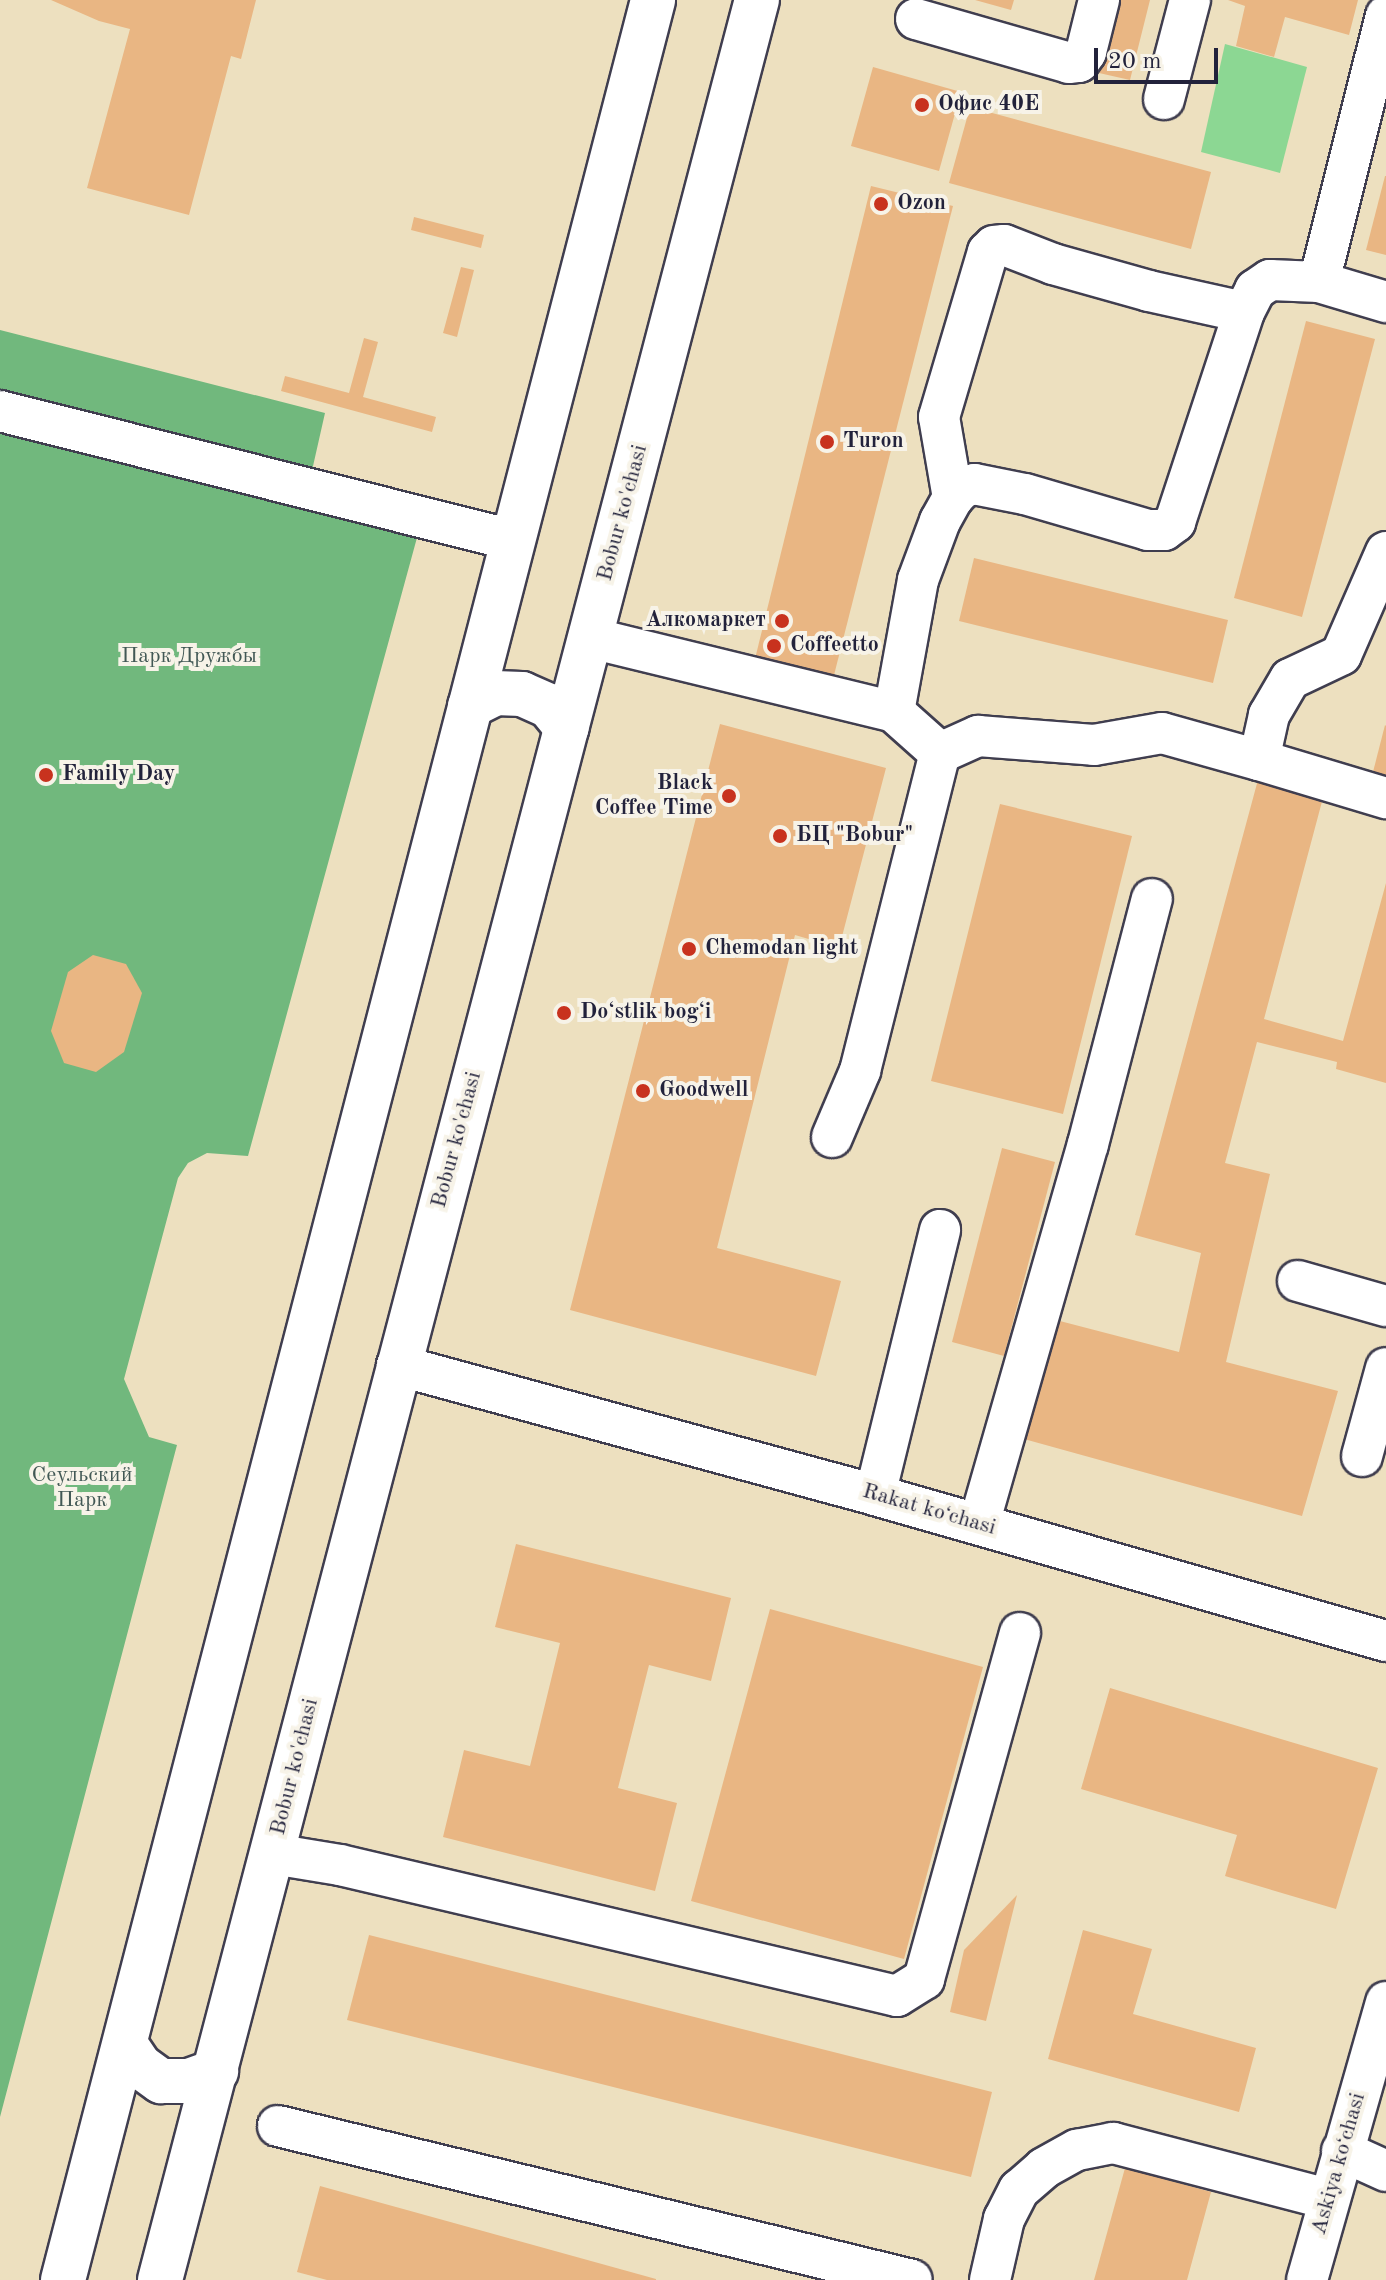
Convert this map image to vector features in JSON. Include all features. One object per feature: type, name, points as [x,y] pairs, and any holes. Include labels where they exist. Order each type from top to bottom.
[{"type":"main road","points":[[63,2280],[653,0]]},
{"type":"main road","name":"Bobur ko'chasi","points":[[160,2280],[273,1854],[397,1365],[757,0]]},
{"type":"main road","points":[[470,706],[495,693],[522,694],[549,706],[567,728]]},
{"type":"main road","points":[[125,2044],[140,2066],[161,2081],[189,2081],[216,2071]]},
{"type":"street","points":[[916,19],[1069,63],[1079,62],[1086,52],[1099,0]]},
{"type":"street","points":[[1164,99],[1190,0]]},
{"type":"street","points":[[1319,282],[1386,16]]},
{"type":"street","points":[[953,498],[939,417],[988,252],[994,246],[1004,245],[1053,264],[1149,291],[1244,312]]},
{"type":"street","points":[[894,712],[918,580],[953,498],[962,488],[974,484],[1025,494],[1148,530],[1164,530],[1175,522],[1244,312],[1255,290],[1270,280],[1319,282],[1386,302]]},
{"type":"street","points":[[0,411],[512,540]]},
{"type":"street","points":[[1259,760],[1269,715],[1290,679],[1341,655],[1386,552]]},
{"type":"street","points":[[591,638],[894,712],[940,753]]},
{"type":"street","points":[[940,753],[978,736],[1094,745],[1162,733],[1386,798]]},
{"type":"street","points":[[832,1137],[860,1071],[940,753]]},
{"type":"street","points":[[979,1524],[1084,1160],[1152,899]]},
{"type":"street","points":[[875,1495],[940,1230]]},
{"type":"street","points":[[1298,1281],[1386,1306]]},
{"type":"street","name":"Rakat koʻchasi","points":[[397,1365],[979,1524],[1386,1641]]},
{"type":"street","points":[[1362,1456],[1386,1368]]},
{"type":"street","points":[[273,1854],[340,1865],[897,1996],[924,1979],[1020,1633]]},
{"type":"street","name":"Askiya koʻchasi","points":[[1307,2280],[1386,2002]]},
{"type":"street","points":[[278,2126],[912,2280]]},
{"type":"street","points":[[990,2280],[1004,2219],[1019,2190],[1044,2168],[1077,2150],[1113,2143],[1328,2199]]},
{"type":"street","points":[[1342,2151],[1386,2171]]},
{"type":"green space","points":[[1225,44],[1307,67],[1280,173],[1201,152]]},
{"type":"green space","name":"Парк Дружбы","points":[[0,330],[325,413],[304,506],[418,534],[248,1156],[207,1153],[188,1163],[178,1178],[124,1379],[149,1437],[177,1445],[0,2117]]},
{"type":"building","points":[[51,0],[256,0],[241,59],[231,56],[189,215],[87,188],[130,29],[99,21]]},
{"type":"building","points":[[975,0],[1014,0],[1011,10]]},
{"type":"building","points":[[1116,0],[1150,0],[1130,80],[1099,73]]},
{"type":"building","points":[[1228,0],[1358,0],[1349,35],[1285,17],[1274,57],[1236,46],[1245,6]]},
{"type":"building","points":[[873,67],[961,92],[939,171],[851,146]]},
{"type":"building","points":[[970,107],[1211,172],[1191,249],[949,183]]},
{"type":"building","points":[[1386,176],[1386,255],[1366,250]]},
{"type":"building","points":[[871,186],[953,206],[831,687],[753,667]]},
{"type":"building","points":[[414,217],[484,235],[481,248],[411,230]]},
{"type":"building","points":[[461,267],[474,270],[457,337],[443,333]]},
{"type":"building","points":[[1306,321],[1375,339],[1302,617],[1234,598]]},
{"type":"building","points":[[364,338],[378,342],[363,397],[436,417],[432,432],[281,391],[285,376],[349,393]]},
{"type":"building","points":[[974,558],[1228,620],[1213,683],[959,621]]},
{"type":"building","points":[[720,724],[886,768],[839,948],[795,935],[717,1248],[841,1281],[816,1376],[570,1310]]},
{"type":"building","points":[[1386,726],[1386,776],[1373,772]]},
{"type":"building","points":[[1259,776],[1324,794],[1264,1019],[1343,1041],[1386,883],[1386,1083],[1336,1069],[1337,1062],[1257,1042],[1225,1163],[1270,1174],[1226,1362],[1338,1391],[1302,1516],[1024,1439],[1056,1320],[1179,1352],[1201,1253],[1135,1235]]},
{"type":"building","points":[[1000,804],[1132,836],[1063,1114],[931,1081]]},
{"type":"building","points":[[93,955],[126,964],[142,993],[124,1052],[96,1072],[64,1063],[51,1031],[68,972]]},
{"type":"building","points":[[1002,1148],[1055,1162],[1004,1356],[952,1342]]},
{"type":"building","points":[[516,1544],[731,1598],[711,1681],[649,1665],[618,1788],[677,1803],[655,1891],[443,1837],[464,1750],[530,1766],[560,1643],[495,1627]]},
{"type":"building","points":[[770,1609],[983,1667],[904,1959],[691,1901]]},
{"type":"building","points":[[1110,1688],[1378,1768],[1336,1909],[1225,1876],[1237,1835],[1081,1789]]},
{"type":"building","points":[[1017,1895],[986,2021],[950,2012],[964,1950]]},
{"type":"building","points":[[1083,1930],[1152,1949],[1133,2014],[1256,2048],[1239,2112],[1048,2059]]},
{"type":"building","points":[[369,1935],[992,2092],[971,2177],[347,2020]]},
{"type":"building","points":[[1125,2168],[1211,2192],[1187,2280],[1094,2280]]},
{"type":"building","points":[[320,2186],[656,2280],[327,2280],[297,2272]]},
{"type":"place","name":"Офис 40Е","points":[[922,105]]},
{"type":"place","name":"Ozon","points":[[881,204]]},
{"type":"place","name":"Turon","points":[[827,442]]},
{"type":"place","name":"Алкомаркет","points":[[782,621]]},
{"type":"place","name":"Coffeetto","points":[[774,646]]},
{"type":"place","name":"Family Day","points":[[46,775]]},
{"type":"place","name":"Black Coffee Time","points":[[729,796]]},
{"type":"place","name":"БЦ \"Bobur\"","points":[[780,836]]},
{"type":"place","name":"Chemodan light","points":[[689,949]]},
{"type":"place","name":"Doʻstlik bogʻi","points":[[564,1013]]},
{"type":"place","name":"Goodwell","points":[[643,1091]]},
{"type":"park label","name":"Сеульский Парк","points":[[82,1488]]}]
